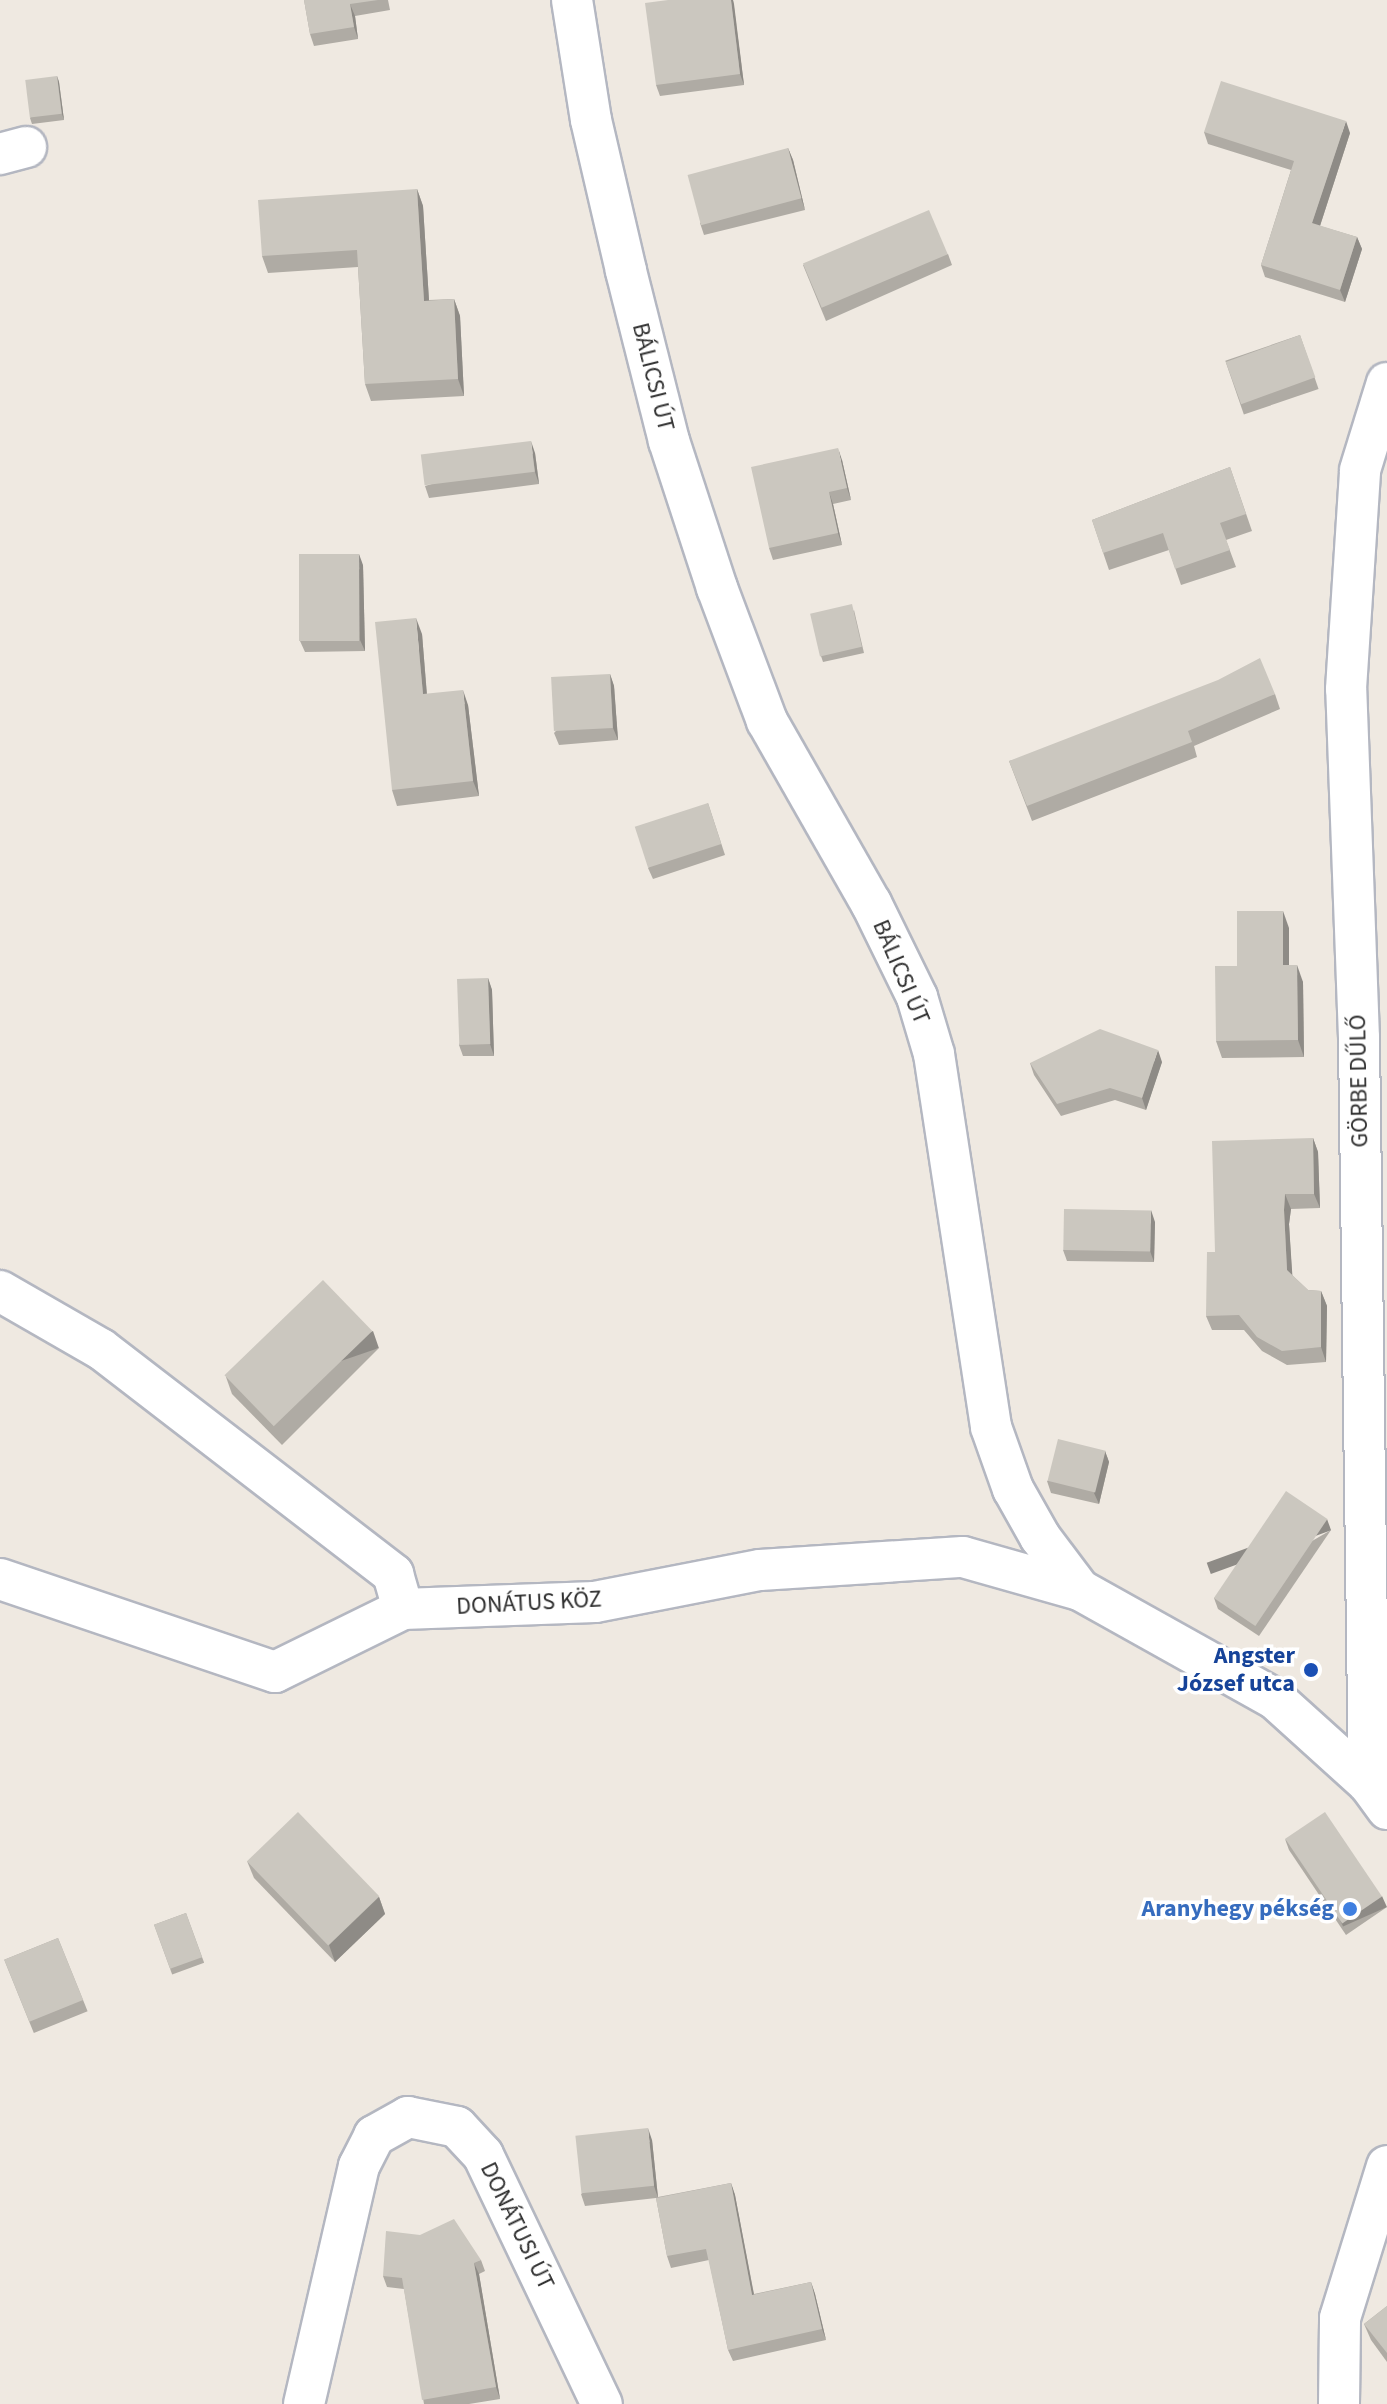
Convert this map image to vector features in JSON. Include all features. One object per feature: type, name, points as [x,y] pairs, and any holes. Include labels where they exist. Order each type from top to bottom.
[{"type":"street","name":"BÁLICSI ÚT","points":[[572,0],[591,120],[669,441],[767,721],[871,903],[917,997],[934,1054],[991,1427],[1013,1489],[1040,1537],[1080,1590],[1275,1699],[1378,1797]]},
{"type":"street","name":"GÖRBE DŰLŐ","points":[[1378,1797],[1359,1038],[1346,689],[1360,470],[1387,383]]},
{"type":"street","points":[[0,1291],[101,1349],[393,1574],[403,1609]]},
{"type":"street","name":"DONÁTUS KÖZ","points":[[0,1579],[275,1672],[403,1609],[595,1602],[760,1570],[963,1557],[1080,1590]]},
{"type":"street","name":"DONÁTUSI ÚT","points":[[304,2404],[359,2166],[374,2136],[408,2117],[424,2117],[457,2127],[483,2155],[602,2404]]},
{"type":"street","points":[[1339,2404],[1340,2318],[1387,2166]]},
{"type":"building","points":[[304,0],[378,0],[350,4],[354,27],[310,34]]},
{"type":"building","points":[[731,0],[740,74],[656,85],[645,3]]},
{"type":"building","points":[[57,76],[62,114],[30,118],[25,80]]},
{"type":"building","points":[[1221,81],[1346,121],[1312,223],[1357,237],[1340,290],[1261,265],[1294,161],[1204,132]]},
{"type":"building","points":[[788,148],[801,198],[701,225],[688,175]]},
{"type":"building","points":[[417,189],[424,301],[454,299],[458,379],[365,384],[357,250],[262,256],[258,200]]},
{"type":"building","points":[[929,210],[948,254],[822,308],[803,264]]},
{"type":"building","points":[[1300,335],[1315,377],[1241,404],[1226,362]]},
{"type":"building","points":[[531,441],[535,472],[425,485],[421,455]]},
{"type":"building","points":[[838,448],[847,488],[829,492],[838,533],[769,548],[751,467]]},
{"type":"building","points":[[1230,467],[1246,514],[1220,523],[1230,550],[1175,569],[1163,533],[1103,553],[1092,520]]},
{"type":"building","points":[[299,554],[359,554],[359,641],[299,641]]},
{"type":"building","points":[[852,604],[862,647],[820,657],[810,614]]},
{"type":"building","points":[[416,618],[423,694],[463,690],[473,781],[392,790],[375,622]]},
{"type":"building","points":[[1260,658],[1275,694],[1188,731],[1192,742],[1027,806],[1009,761],[1218,680]]},
{"type":"building","points":[[610,674],[613,728],[554,731],[551,677]]},
{"type":"building","points":[[708,803],[721,844],[648,868],[635,827]]},
{"type":"building","points":[[1237,911],[1283,911],[1283,965],[1297,965],[1298,1040],[1216,1041],[1215,966],[1237,966]]},
{"type":"building","points":[[488,978],[490,1044],[459,1045],[457,979]]},
{"type":"building","points":[[1100,1029],[1158,1050],[1142,1098],[1110,1088],[1057,1104],[1030,1063]]},
{"type":"building","points":[[1313,1138],[1314,1194],[1285,1194],[1284,1210],[1287,1270],[1308,1290],[1321,1291],[1321,1347],[1282,1351],[1257,1337],[1239,1315],[1206,1316],[1207,1252],[1215,1252],[1212,1141]]},
{"type":"building","points":[[1064,1209],[1151,1211],[1150,1252],[1063,1250]]},
{"type":"building","points":[[323,1280],[372,1331],[274,1426],[224,1375]]},
{"type":"building","points":[[1058,1439],[1106,1451],[1095,1493],[1048,1481]]},
{"type":"building","points":[[1286,1491],[1327,1519],[1255,1626],[1214,1598]]},
{"type":"building","points":[[298,1812],[379,1896],[328,1945],[247,1861]]},
{"type":"building","points":[[1325,1812],[1382,1897],[1342,1923],[1285,1839]]},
{"type":"building","points":[[186,1913],[202,1957],[170,1969],[154,1925]]},
{"type":"building","points":[[58,1938],[83,2000],[29,2022],[4,1960]]},
{"type":"building","points":[[648,2128],[654,2186],[581,2193],[575,2136]]},
{"type":"building","points":[[731,2183],[752,2295],[811,2282],[822,2329],[728,2350],[706,2249],[667,2256],[656,2198]]},
{"type":"building","points":[[454,2219],[481,2260],[474,2263],[496,2387],[422,2400],[402,2278],[383,2276],[386,2231],[420,2235]]},
{"type":"building","points":[[1387,2306],[1387,2353],[1364,2324]]},
{"type":"place","name":"Angster József utca","points":[[1311,1670]]},
{"type":"place","name":"Aranyhegy pékség","points":[[1350,1909]]}]
